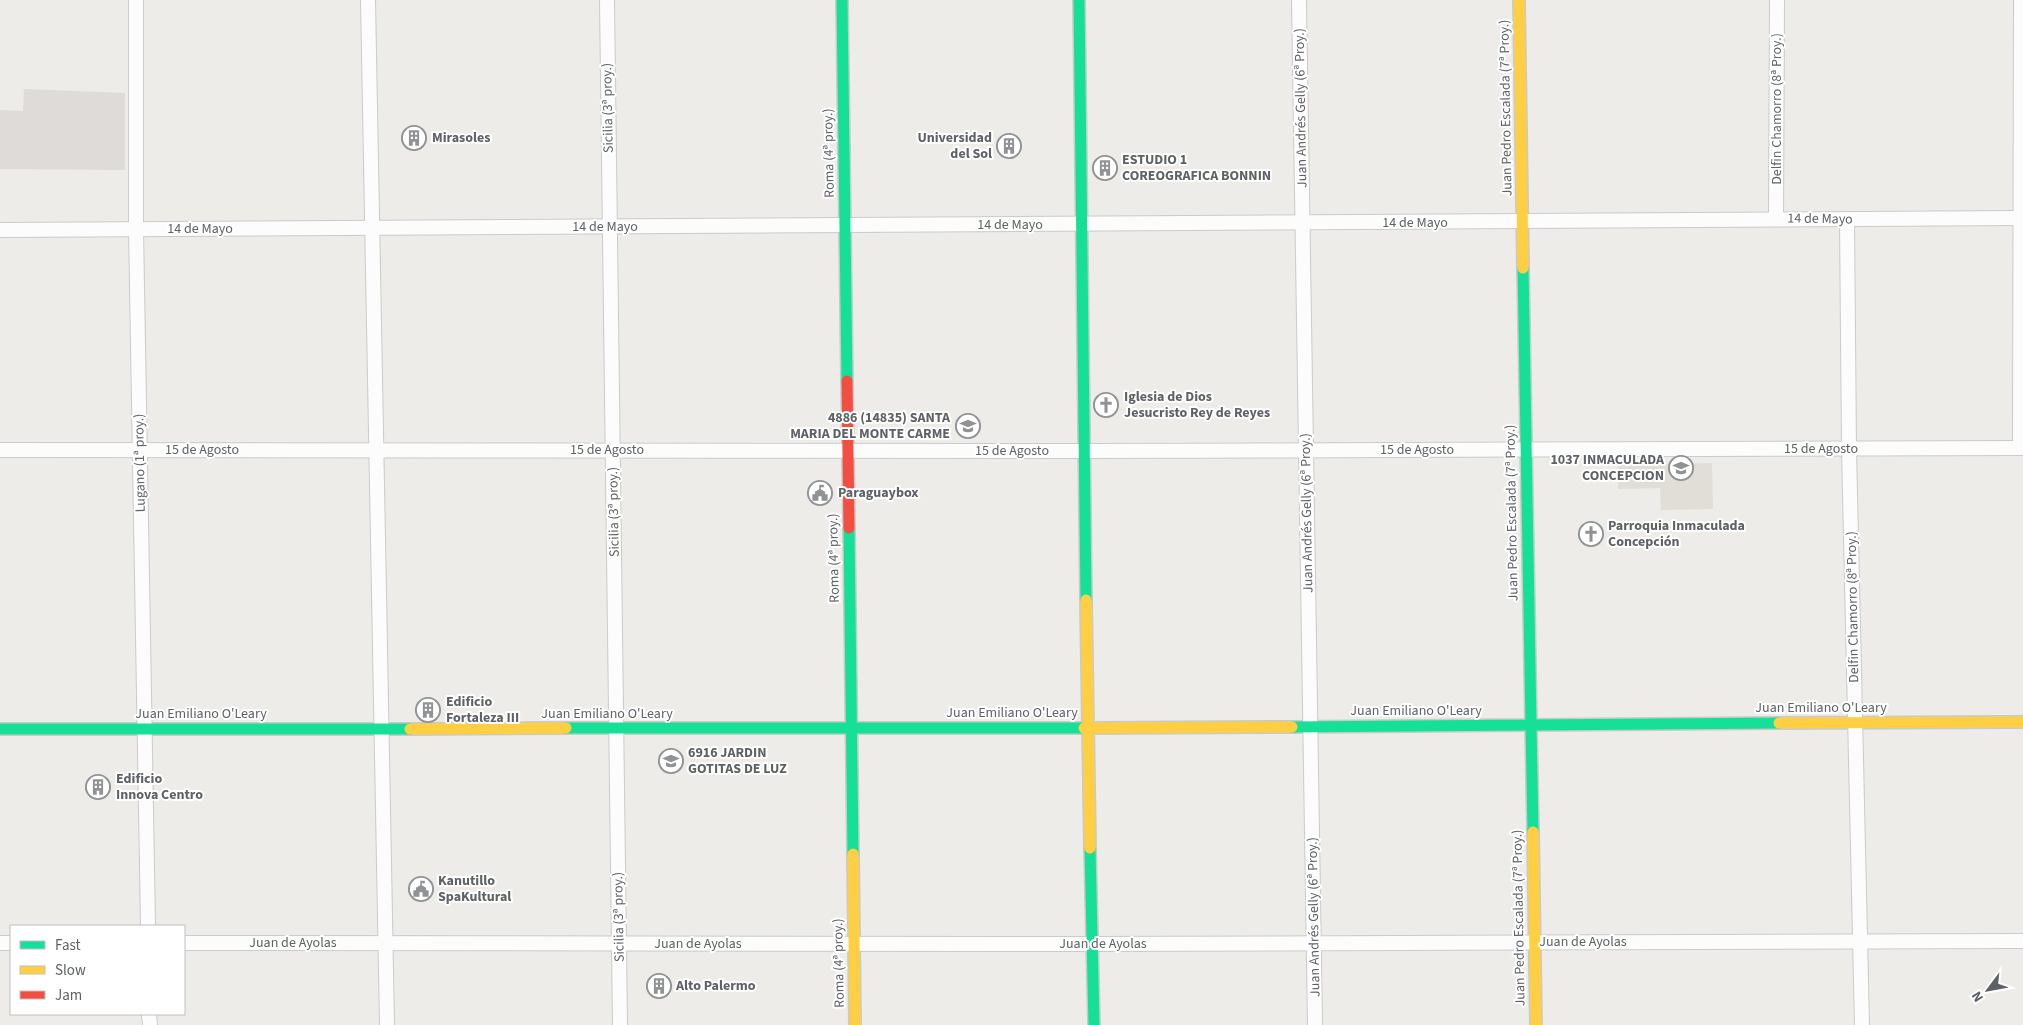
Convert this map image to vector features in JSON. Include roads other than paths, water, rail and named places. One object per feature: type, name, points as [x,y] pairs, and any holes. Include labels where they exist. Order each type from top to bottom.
[{"type":"street","name":"Lugano (1ª proy.)","points":[[136,0],[136,229],[148,925]]},
{"type":"street","points":[[368,0],[388,1025]]},
{"type":"street","name":"Sicilia (3ª proy.)","points":[[607,0],[620,1025]]},
{"type":"street","name":"Roma (4ª proy.)","points":[[842,0],[855,1025]]},
{"type":"street","points":[[1079,0],[1087,728],[1094,1025]]},
{"type":"street","name":"Juan Andrés Gelly (6ª Proy.)","points":[[1299,0],[1315,1025]]},
{"type":"street","name":"Juan Pedro Escalada (7ª Proy.)","points":[[1519,0],[1536,1025]]},
{"type":"street","name":"Delfin Chamorro (8ª Proy.)","points":[[1776,218],[1777,0]]},
{"type":"street","points":[[2021,0],[2022,448]]},
{"type":"street","name":"14 de Mayo","points":[[0,230],[2020,218]]},
{"type":"street","name":"Delfin Chamorro (8ª Proy.)","points":[[1847,220],[1849,449],[1862,1025]]},
{"type":"street","name":"15 de Agosto","points":[[0,450],[1084,451],[2022,448]]},
{"type":"street","name":"Juan Emiliano O'Leary","points":[[0,729],[1087,728],[2023,722]]},
{"type":"street","name":"Juan de Ayolas","points":[[185,943],[1093,944],[2023,940]]},
{"type":"place","name":"Mirasoles","points":[[414,138]]},
{"type":"place","name":"Universidad del Sol","points":[[1009,146]]},
{"type":"place","name":"ESTUDIO 1 COREOGRAFICA BONNIN","points":[[1105,168]]},
{"type":"place","name":"Iglesia de Dios Jesucristo Rey de Reyes","points":[[1106,405]]},
{"type":"place","name":"4886 (14835) SANTA MARIA DEL MONTE CARME","points":[[968,426]]},
{"type":"place","name":"1037 INMACULADA CONCEPCION","points":[[1681,468]]},
{"type":"place","name":"Paraguaybox","points":[[820,493]]},
{"type":"place","name":"Parroquia Inmaculada Concepción","points":[[1591,534]]},
{"type":"place","name":"Edificio Fortaleza III","points":[[428,710]]},
{"type":"place","name":"6916 JARDIN GOTITAS DE LUZ","points":[[671,761]]},
{"type":"place","name":"Edificio Innova Centro","points":[[98,787]]},
{"type":"place","name":"Kanutillo SpaKultural","points":[[421,889]]},
{"type":"place","name":"Alto Palermo","points":[[659,986]]}]
